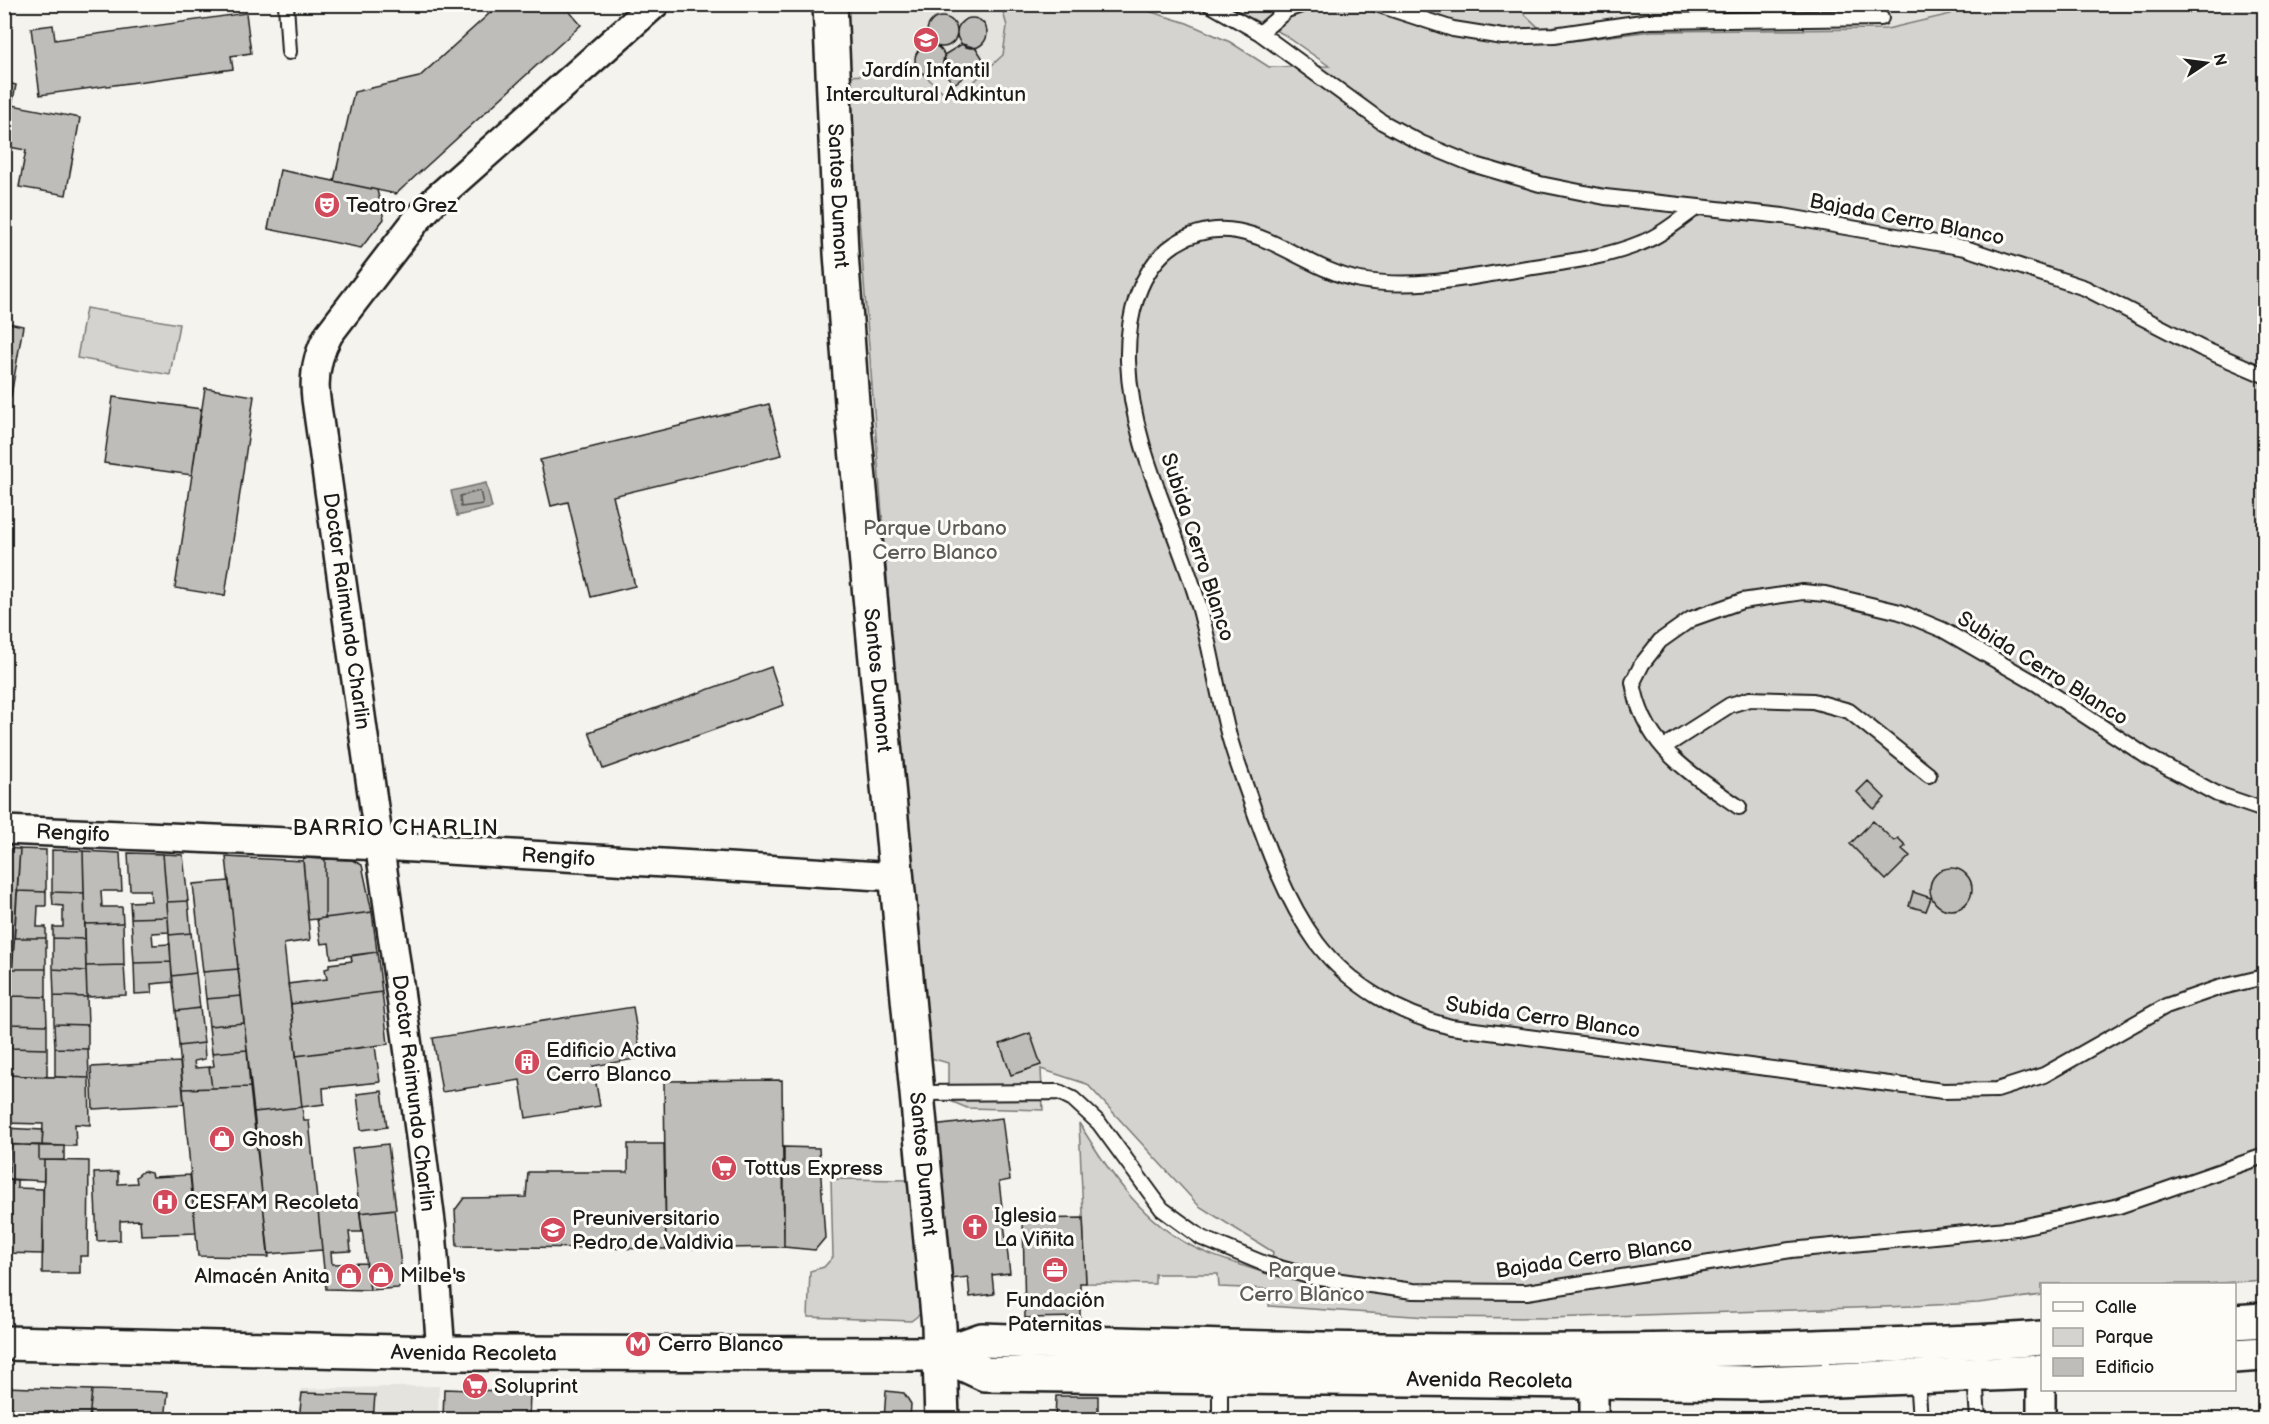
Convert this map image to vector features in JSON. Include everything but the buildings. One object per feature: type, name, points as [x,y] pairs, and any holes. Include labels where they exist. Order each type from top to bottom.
[{"type":"main road","name":"Santos Dumont","points":[[830,4],[841,253],[854,416],[942,1354],[942,1419]]},
{"type":"main road","points":[[2236,1322],[2265,1320]]},
{"type":"main road","name":"Avenida Recoleta","points":[[4,1343],[441,1353],[942,1354],[982,1340],[1362,1350],[1721,1350],[2041,1338]]},
{"type":"main road","points":[[1594,1381],[1601,1361],[1616,1350]]},
{"type":"main road","name":"Avenida Recoleta","points":[[942,1354],[985,1374],[1758,1383],[1975,1375],[2041,1368]]},
{"type":"main road","points":[[2236,1356],[2265,1354]]},
{"type":"street","name":"Doctor Raimundo Charlin","points":[[441,1353],[432,1230],[381,846],[315,386],[322,347],[329,334],[415,222],[437,198],[655,4]]},
{"type":"street","name":"Rengifo","points":[[4,830],[381,846],[897,877]]},
{"type":"street","points":[[1594,1381],[1594,1419]]},
{"type":"street","points":[[2041,1419],[2042,1391]]},
{"type":"lane","points":[[286,4],[289,52]]},
{"type":"lane","points":[[1209,4],[1260,33],[1382,122],[1456,159],[1564,189],[1696,208]]},
{"type":"lane","points":[[1260,33],[1287,10],[1304,4]]},
{"type":"lane","points":[[1376,4],[1453,28],[1503,37],[1554,35],[1649,21],[1881,18]]},
{"type":"lane","name":"Bajada Cerro Blanco","points":[[1696,208],[1783,216],[1981,252],[2085,288],[2201,348],[2265,375]]},
{"type":"lane","name":"Subida Cerro Blanco","points":[[1696,208],[1663,232],[1628,248],[1578,260],[1444,282],[1413,284],[1358,280],[1249,232],[1212,230],[1192,235],[1162,253],[1151,266],[1143,281],[1132,319],[1128,358],[1133,407],[1145,453],[1197,601],[1225,722],[1252,805],[1274,862],[1318,943],[1367,990],[1410,1014],[1451,1027],[1943,1091],[1997,1090],[2023,1083],[2063,1066],[2166,1006],[2218,988],[2265,977]]},
{"type":"lane","name":"Subida Cerro Blanco","points":[[1739,807],[1681,766],[1648,731],[1636,706],[1633,682],[1642,664],[1667,634],[1691,619],[1730,604],[1803,592],[1825,594],[1900,612],[1943,630],[2037,684],[2146,756],[2217,794],[2265,810]]},
{"type":"lane","points":[[1664,747],[1730,705],[1750,699],[1814,701],[1849,711],[1877,730],[1929,775]]},
{"type":"lane","name":"Bajada Cerro Blanco","points":[[917,1093],[1059,1092],[1073,1099],[1099,1123],[1162,1209],[1202,1238],[1265,1264],[1313,1277],[1413,1292],[1527,1292],[1791,1250],[2016,1228],[2119,1206],[2265,1155]]},
{"type":"lane","points":[[1975,1375],[1978,1419]]},
{"type":"lane","points":[[1220,1376],[1220,1419]]},
{"type":"lane","points":[[1917,1378],[1920,1419]]},
{"type":"shaded area","points":[[1950,4],[1951,14],[1887,29],[1652,31],[1555,43],[1523,11],[1511,5]]},
{"type":"shaded area","name":"Jardín Infantil Intercultural Adkintun","points":[[845,5],[1001,5],[1007,26],[1003,55],[967,89],[942,91],[921,72],[848,76]]},
{"type":"shaded area","points":[[439,1386],[438,1419],[297,1420],[301,1389]]},
{"type":"green space","points":[[1001,5],[1129,5],[1187,23],[1230,42],[1269,67],[1329,66],[1283,34],[1224,5],[1515,5],[1555,43],[1652,31],[1887,29],[1951,14],[1950,5],[2256,5],[2264,13],[2264,1280],[2220,1283],[2041,1283],[2041,1295],[1978,1303],[1548,1318],[1427,1317],[1269,1306],[1270,1289],[1219,1287],[1218,1274],[1155,1274],[1155,1284],[1086,1283],[1079,1123],[1124,1189],[1167,1231],[1194,1247],[1270,1275],[1273,1252],[1199,1206],[1087,1084],[1041,1069],[1043,1110],[967,1108],[948,1100],[948,1063],[924,1056],[848,76],[921,72],[942,91],[967,88],[1003,55],[1007,26]]},
{"type":"green space","points":[[86,308],[179,324],[170,375],[77,358]]},
{"type":"green space","points":[[831,1179],[909,1180],[923,1312],[911,1321],[808,1317],[810,1271],[824,1267],[833,1257]]},
{"type":"water","points":[[486,483],[492,508],[457,516],[451,491]]},
{"type":"place","name":"Jardín Infantil Intercultural Adkintun","points":[[926,40]]},
{"type":"place","name":"Teatro Grez","points":[[327,205]]},
{"type":"place","name":"Edificio Activa Cerro Blanco","points":[[527,1062]]},
{"type":"place","name":"Ghosh","points":[[222,1139]]},
{"type":"place","name":"Tottus Express","points":[[724,1168]]},
{"type":"place","name":"CESFAM Recoleta","points":[[165,1202]]},
{"type":"place","name":"Iglesia La Viñita","points":[[975,1227]]},
{"type":"place","name":"Preuniversitario Pedro de Valdivia","points":[[553,1230]]},
{"type":"place","name":"Fundación Paternitas","points":[[1055,1270]]},
{"type":"place","name":"Milbe's","points":[[381,1275]]},
{"type":"place","name":"Almacén Anita","points":[[349,1276]]},
{"type":"place","name":"Cerro Blanco","points":[[638,1344]]},
{"type":"place","name":"Soluprint","points":[[475,1386]]},
{"type":"district","name":"BARRIO CHARLIN","points":[[396,827]]},
{"type":"park label","name":"Parque Urbano Cerro Blanco","points":[[935,540]]},
{"type":"park label","name":"Parque Cerro Blanco","points":[[1302,1282]]}]
